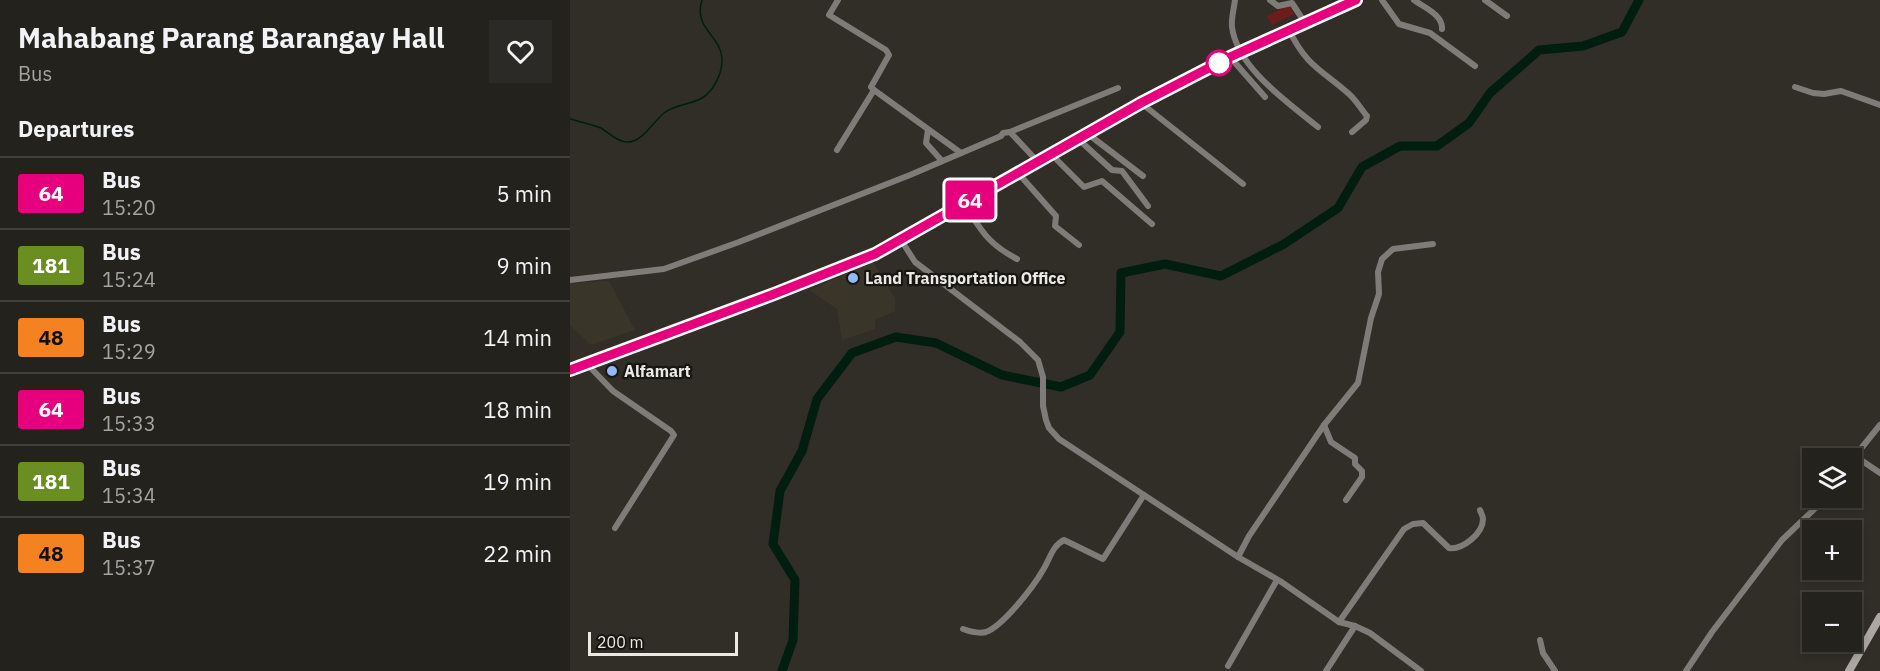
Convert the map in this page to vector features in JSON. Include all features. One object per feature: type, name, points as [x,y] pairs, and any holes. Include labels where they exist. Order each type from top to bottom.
[{"type":"highway","points":[[570,370],[844,267],[900,240],[1141,103],[1230,57],[1356,0]]},
{"type":"main road","points":[[1849,671],[1880,617]]},
{"type":"street","points":[[838,0],[829,15],[885,50],[889,55],[871,87],[961,153]]},
{"type":"street","points":[[1235,0],[1232,30],[1248,63],[1269,86],[1318,127]]},
{"type":"street","points":[[1270,0],[1278,6],[1292,3],[1305,22]]},
{"type":"street","points":[[1382,0],[1399,24],[1430,33],[1475,66]]},
{"type":"street","points":[[1414,0],[1438,16],[1442,22],[1442,29]]},
{"type":"street","points":[[1485,0],[1507,16]]},
{"type":"street","points":[[1289,30],[1306,60],[1350,95],[1367,116],[1366,120],[1352,132]]},
{"type":"street","points":[[1230,57],[1265,97]]},
{"type":"street","points":[[1795,87],[1824,94],[1840,91],[1880,105]]},
{"type":"street","points":[[570,280],[664,269],[942,162],[1001,136],[1003,132],[1010,132],[1118,88]]},
{"type":"street","points":[[837,150],[874,90]]},
{"type":"street","points":[[1141,103],[1243,184]]},
{"type":"street","points":[[928,130],[926,143],[942,162]]},
{"type":"street","points":[[1010,132],[1038,162]]},
{"type":"street","points":[[1083,136],[1143,176]]},
{"type":"street","points":[[1083,136],[1112,170],[1122,171],[1148,206]]},
{"type":"street","points":[[1050,154],[1084,187],[1102,181],[1152,224]]},
{"type":"street","points":[[1018,173],[1056,216],[1055,226],[1080,246]]},
{"type":"street","points":[[964,204],[988,240],[1017,259]]},
{"type":"street","points":[[900,240],[915,262],[1034,354],[1043,377],[1044,406],[1049,428],[1059,439],[1339,622],[1370,633],[1421,671]]},
{"type":"street","points":[[1238,557],[1249,536],[1324,425],[1358,382],[1371,318],[1379,294],[1378,272],[1382,259],[1393,249],[1433,244]]},
{"type":"street","points":[[587,364],[613,391],[674,435],[615,528]]},
{"type":"street","points":[[1862,448],[1880,424]]},
{"type":"street","points":[[1324,425],[1331,442],[1355,458],[1355,464],[1362,471],[1362,477],[1346,500]]},
{"type":"street","points":[[1862,462],[1880,473]]},
{"type":"street","points":[[963,629],[973,633],[984,633],[995,628],[1022,600],[1061,541],[1064,540],[1103,559],[1144,495]]},
{"type":"street","points":[[1686,671],[1712,632],[1782,540],[1816,508]]},
{"type":"street","points":[[1339,622],[1404,529],[1419,522],[1449,548],[1461,547],[1470,541],[1482,524],[1480,510]]},
{"type":"street","points":[[1228,666],[1277,580]]},
{"type":"street","points":[[1326,671],[1355,626]]},
{"type":"street","points":[[1540,640],[1543,653],[1555,671]]},
{"type":"shaded area","points":[[1289,5],[1294,14],[1272,25],[1267,16]]},
{"type":"shaded area","points":[[873,262],[895,298],[895,311],[875,320],[875,329],[842,340],[837,309],[809,290]]},
{"type":"shaded area","points":[[609,281],[635,330],[591,345],[570,325],[570,283]]},
{"type":"waterway","points":[[570,119],[601,128],[618,139],[629,142],[644,134],[668,110],[706,95],[717,81],[722,58],[717,43],[701,18],[702,0]]},
{"type":"waterway","points":[[782,671],[793,640],[795,580],[773,544],[780,491],[802,451],[817,399],[852,353],[896,337],[936,343],[1002,375],[1061,387],[1090,375],[1120,332],[1121,273],[1165,264],[1221,276],[1284,244],[1338,208],[1362,167],[1400,146],[1437,146],[1469,123],[1490,93],[1539,50],[1583,46],[1622,32],[1639,0]]},
{"type":"bus line","name":"64","points":[[570,370],[875,254],[1141,103],[1230,57],[1356,0]]},
{"type":"place","name":"Land Transportation Office","points":[[853,278]]},
{"type":"place","name":"Alfamart","points":[[612,371]]}]
